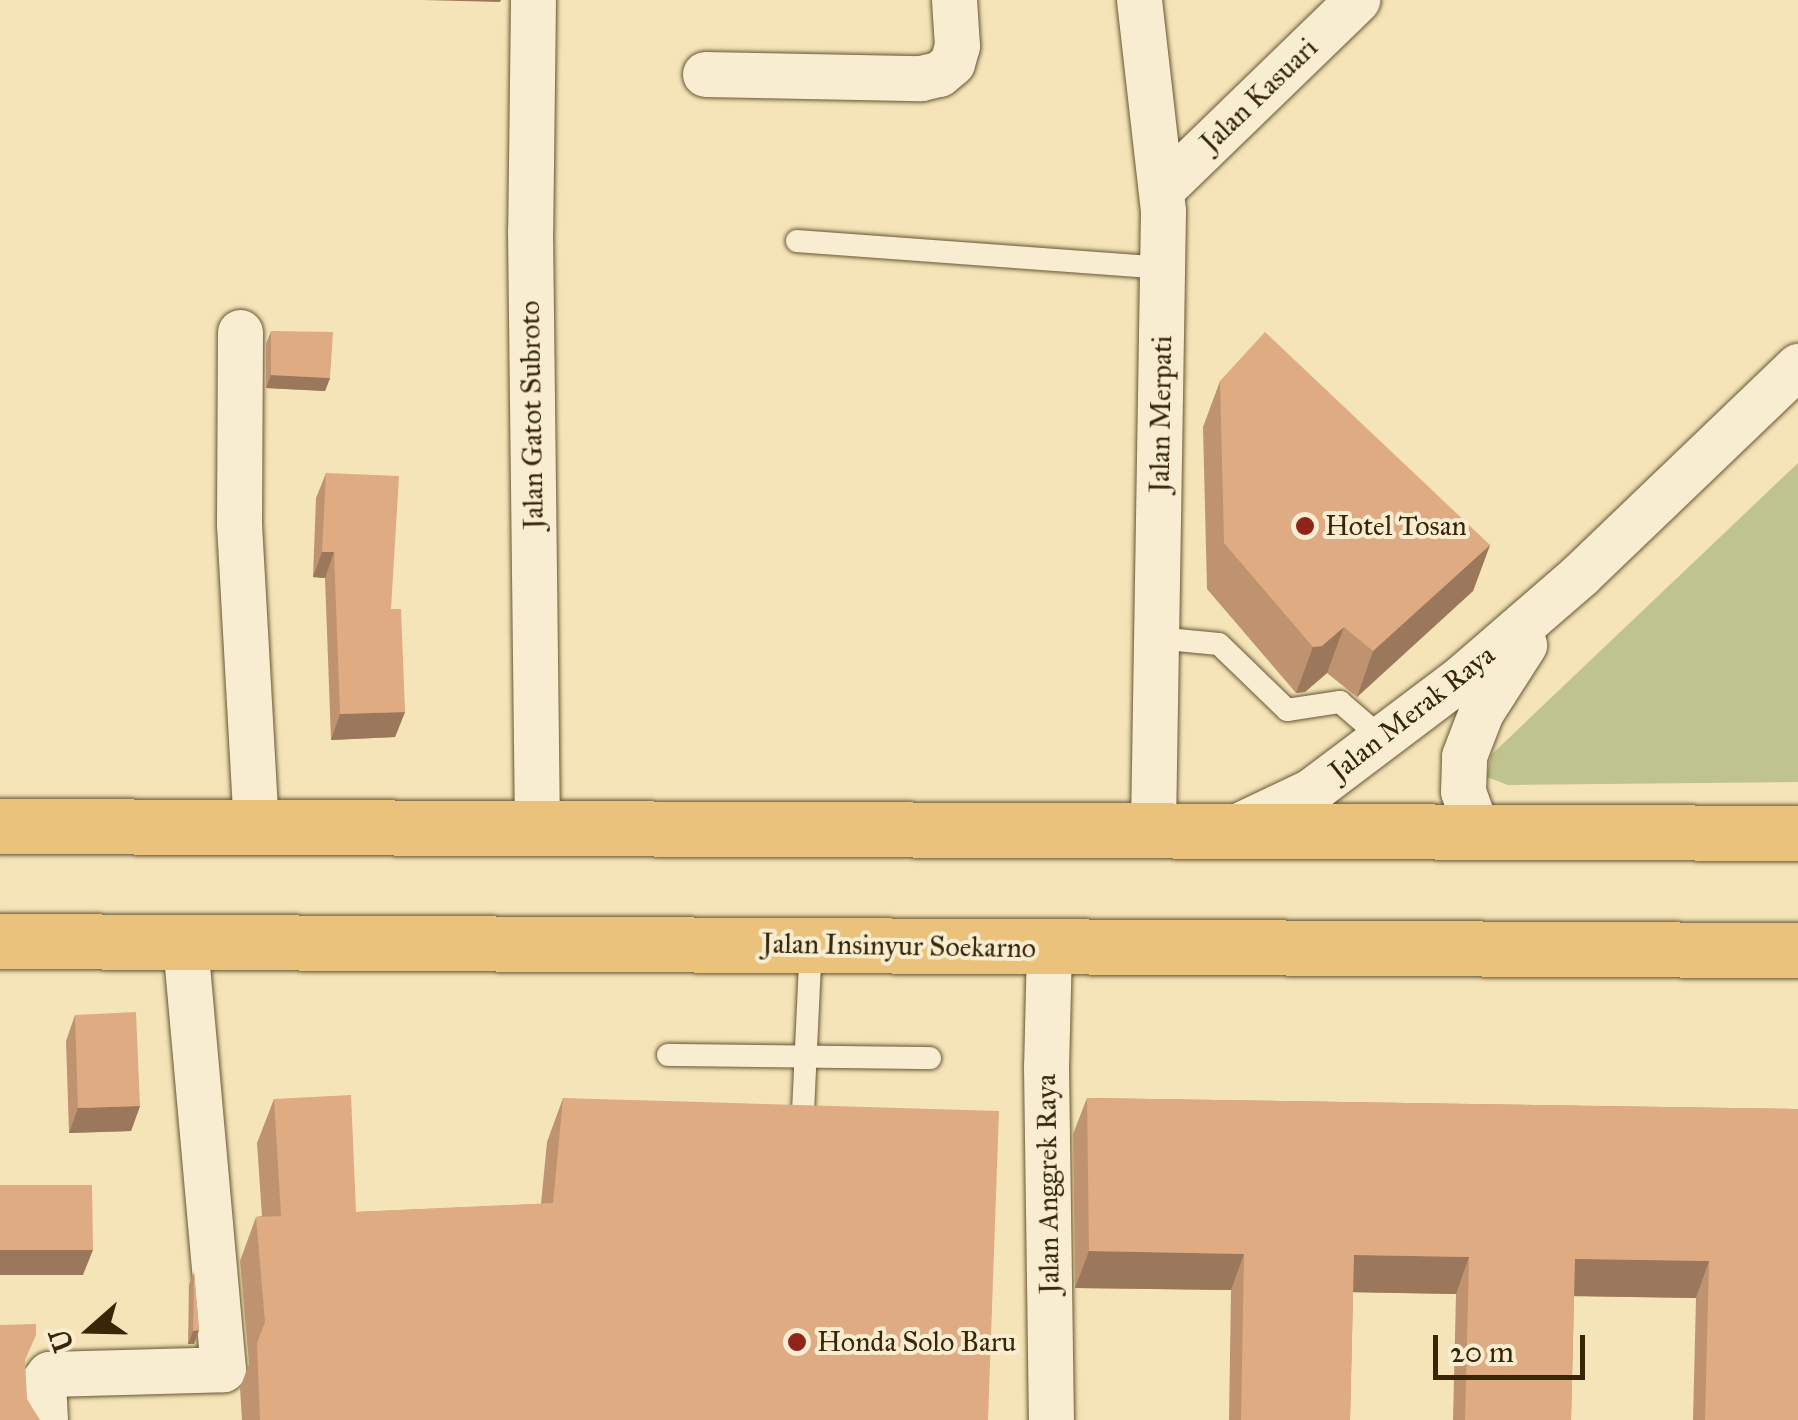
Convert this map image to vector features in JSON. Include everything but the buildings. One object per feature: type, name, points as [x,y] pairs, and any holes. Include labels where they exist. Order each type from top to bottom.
[{"type":"main road","points":[[0,826],[1798,833]]},
{"type":"main road","name":"Jalan Insinyur Soekarno","points":[[0,941],[1798,950]]},
{"type":"street","name":"Jalan Gatot Subroto","points":[[533,0],[530,230],[537,830]]},
{"type":"street","points":[[705,74],[921,78],[939,74],[952,63],[957,46],[954,0]]},
{"type":"street","name":"Jalan Merpati","points":[[1138,0],[1162,190],[1164,268],[1153,830]]},
{"type":"street","name":"Jalan Kasuari","points":[[1162,190],[1357,0]]},
{"type":"street","points":[[240,332],[239,524],[256,829]]},
{"type":"street","name":"Jalan Merak Raya","points":[[1227,830],[1311,791],[1384,740],[1582,574],[1798,366]]},
{"type":"street","name":"Jalan Merak Raya","points":[[1477,831],[1463,791],[1464,756],[1481,712],[1506,668],[1582,574]]},
{"type":"street","points":[[45,1420],[42,1382],[49,1374],[218,1373],[223,1369],[186,941]]},
{"type":"street","name":"Jalan Anggrek Raya","points":[[1049,947],[1046,1066],[1051,1420]]},
{"type":"lane","points":[[797,241],[1164,268]]},
{"type":"lane","points":[[1156,638],[1219,644],[1287,710],[1340,702],[1384,740]]},
{"type":"lane","points":[[802,1136],[811,944]]},
{"type":"lane","points":[[668,1055],[930,1058]]},
{"type":"green space","points":[[1798,463],[1798,782],[1508,785],[1487,777],[1491,755]]},
{"type":"place","name":"Hotel Tosan","points":[[1305,526]]},
{"type":"place","name":"Honda Solo Baru","points":[[797,1342]]}]
